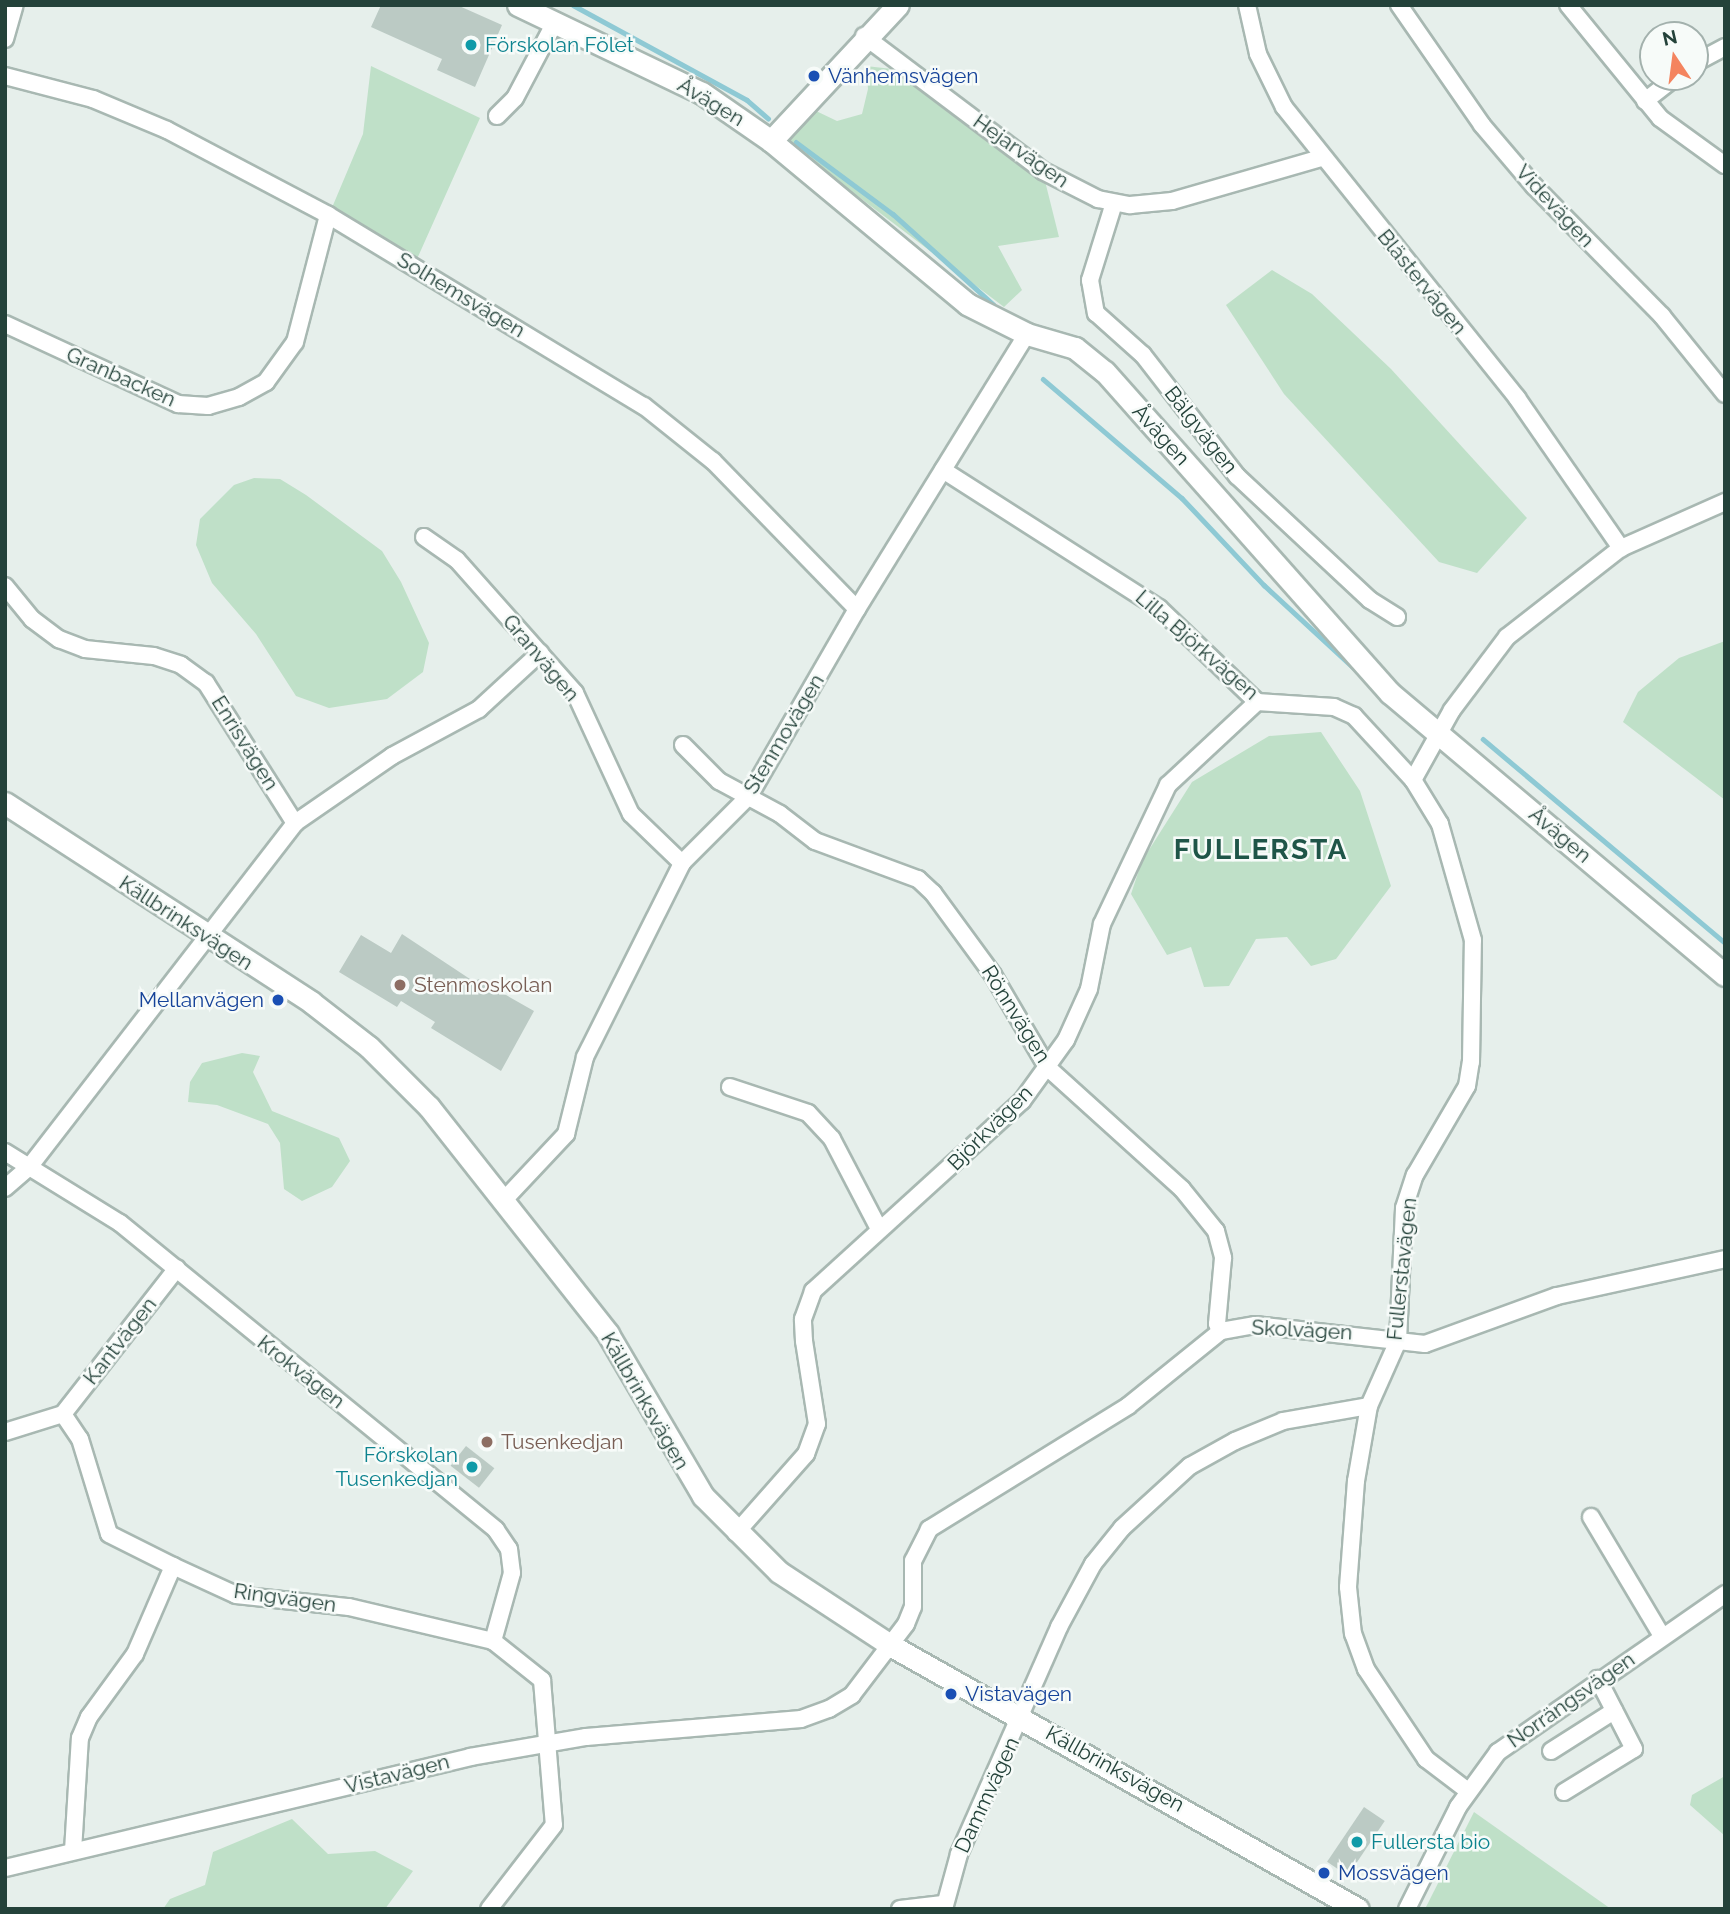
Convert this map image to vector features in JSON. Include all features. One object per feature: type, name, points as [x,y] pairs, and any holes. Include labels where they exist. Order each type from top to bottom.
[{"type":"street","points":[[5,39],[15,5]]},
{"type":"street","name":"Åvägen","points":[[518,5],[702,93],[771,141],[967,304],[1027,334],[1075,348],[1105,372],[1390,693],[1725,975]]},
{"type":"street","points":[[771,141],[864,36],[898,5]]},
{"type":"street","name":"Blästervägen","points":[[1247,5],[1274,91],[1321,158],[1517,398],[1621,548]]},
{"type":"street","name":"Videvägen","points":[[1399,5],[1482,125],[1534,186],[1662,316],[1725,394]]},
{"type":"street","points":[[1568,5],[1645,102],[1693,145],[1725,164]]},
{"type":"street","points":[[497,116],[515,98],[555,22]]},
{"type":"street","name":"Hejarvägen","points":[[864,36],[1043,171],[1114,203],[1172,201],[1321,158]]},
{"type":"street","points":[[1709,56],[1725,47]]},
{"type":"street","name":"Solhemsvägen","points":[[5,76],[93,99],[162,128],[328,215],[644,406],[713,461],[857,609]]},
{"type":"street","points":[[1645,102],[1659,91]]},
{"type":"street","name":"Bälgvägen","points":[[1114,203],[1090,280],[1096,313],[1143,355],[1237,476],[1370,600],[1397,617]]},
{"type":"street","name":"Granbacken","points":[[5,324],[178,404],[208,406],[239,397],[266,382],[295,342],[328,215]]},
{"type":"street","name":"Stenmovägen","points":[[504,1200],[566,1134],[585,1057],[682,863],[749,796],[857,609],[1027,334]]},
{"type":"street","name":"Lilla Björkvägen","points":[[943,471],[1159,608],[1257,702],[1334,707],[1354,716],[1413,780]]},
{"type":"street","points":[[1413,780],[1452,710],[1507,637],[1621,548],[1725,502]]},
{"type":"street","name":"Granvägen","points":[[424,537],[457,560],[575,693],[631,814],[682,863]]},
{"type":"street","name":"Enrisvägen","points":[[5,586],[32,619],[60,639],[85,649],[154,656],[181,665],[206,683],[295,823]]},
{"type":"street","points":[[5,1188],[30,1166],[295,823],[391,756],[479,709],[540,653]]},
{"type":"street","name":"Björkvägen","points":[[736,1533],[806,1454],[817,1424],[803,1320],[813,1291],[878,1227],[964,1158],[1022,1101],[1066,1040],[1089,989],[1102,924],[1168,785],[1257,702]]},
{"type":"street","name":"Rönnvägen","points":[[683,745],[719,781],[749,796],[815,841],[918,879],[993,975],[1047,1066],[1182,1189],[1216,1231],[1223,1258],[1217,1324],[1221,1331]]},
{"type":"street","name":"Fullerstavägen","points":[[1413,780],[1440,824],[1467,915],[1475,993],[1466,1086],[1415,1175],[1404,1208],[1398,1341],[1369,1406],[1351,1540],[1353,1634],[1366,1669],[1426,1759],[1468,1791]]},
{"type":"street","name":"Källbrinksvägen","points":[[5,803],[311,1003],[369,1047],[429,1107],[504,1200],[608,1334],[680,1465],[736,1533],[779,1572],[890,1645],[1022,1717],[1357,1909]]},
{"type":"street","points":[[730,1087],[808,1113],[832,1139],[878,1227]]},
{"type":"street","name":"Krokvägen","points":[[5,1152],[30,1166],[177,1268],[496,1530],[509,1549],[512,1573],[493,1641]]},
{"type":"street","name":"Skolvägen","points":[[890,1645],[914,1607],[913,1561],[929,1529],[1128,1406],[1221,1331],[1255,1325],[1425,1344],[1557,1296],[1725,1259]]},
{"type":"street","name":"Kantvägen","points":[[63,1414],[177,1268]]},
{"type":"street","name":"Dammvägen","points":[[943,1906],[959,1854],[1022,1717],[1059,1628],[1093,1564],[1154,1494],[1190,1466],[1271,1426],[1327,1410],[1369,1406]]},
{"type":"street","points":[[5,1432],[63,1414]]},
{"type":"street","name":"Ringvägen","points":[[63,1414],[80,1439],[109,1534],[236,1595],[349,1607],[493,1641],[542,1680],[550,1743],[554,1825],[489,1909]]},
{"type":"street","points":[[1591,1517],[1662,1636]]},
{"type":"street","points":[[73,1851],[80,1738],[89,1717],[135,1654],[173,1566]]},
{"type":"street","name":"Norrängsvägen","points":[[1407,1909],[1468,1791],[1498,1752],[1598,1679],[1725,1594]]},
{"type":"street","name":"Vistavägen","points":[[5,1868],[550,1743],[801,1719],[852,1695],[890,1645]]},
{"type":"street","points":[[1564,1792],[1634,1749],[1598,1679]]},
{"type":"street","points":[[1551,1751],[1614,1711]]},
{"type":"street","points":[[900,1909],[943,1906]]},
{"type":"green space","points":[[371,66],[480,118],[417,259],[331,210],[363,134]]},
{"type":"green space","points":[[866,66],[892,69],[1044,177],[1059,237],[998,246],[1022,290],[1004,307],[785,141],[814,110],[837,121],[862,114],[868,89]]},
{"type":"green space","points":[[1272,270],[1312,294],[1391,369],[1527,518],[1477,573],[1439,562],[1284,394],[1226,305]]},
{"type":"green space","points":[[254,478],[280,479],[306,495],[382,551],[401,582],[429,643],[423,672],[387,699],[329,708],[296,696],[256,634],[212,583],[196,545],[200,519],[234,485]]},
{"type":"green space","points":[[1725,641],[1725,800],[1623,722],[1638,692],[1679,658]]},
{"type":"green space","points":[[1321,732],[1360,791],[1391,886],[1336,959],[1311,966],[1287,937],[1256,939],[1229,986],[1204,987],[1191,947],[1167,955],[1131,894],[1142,861],[1192,782],[1269,736]]},
{"type":"green space","points":[[242,1053],[260,1056],[253,1072],[272,1111],[339,1138],[350,1161],[332,1187],[302,1201],[284,1189],[280,1143],[268,1124],[217,1105],[188,1102],[190,1082],[202,1063]]},
{"type":"green space","points":[[1725,1776],[1725,1836],[1690,1805],[1692,1795]]},
{"type":"green space","points":[[1474,1812],[1611,1909],[1425,1909]]},
{"type":"green space","points":[[292,1819],[328,1854],[375,1851],[413,1871],[385,1909],[163,1909],[170,1899],[205,1885],[213,1852]]},
{"type":"building","name":"Förskolan Fölet","points":[[381,5],[457,5],[502,25],[475,87],[437,70],[442,59],[371,27]]},
{"type":"building","name":"Stenmoskolan","points":[[402,934],[476,983],[478,979],[534,1011],[501,1071],[431,1028],[435,1022],[401,1001],[397,1007],[339,972],[361,935],[391,953]]},
{"type":"building","name":"Förskolan Tusenkedjan","points":[[466,1446],[494,1468],[479,1488],[451,1466]]},
{"type":"building","name":"Fullersta bio","points":[[1364,1807],[1385,1821],[1348,1876],[1327,1862]]},
{"type":"waterway","points":[[573,5],[747,100],[768,118]]},
{"type":"waterway","points":[[796,142],[893,214],[993,304]]},
{"type":"waterway","points":[[1043,379],[1182,498],[1264,585],[1355,669]]},
{"type":"waterway","points":[[1483,739],[1725,943]]},
{"type":"place","name":"Förskolan Fölet","points":[[471,45]]},
{"type":"place","name":"Vänhemsvägen","points":[[814,76]]},
{"type":"place","name":"Stenmoskolan","points":[[400,985]]},
{"type":"place","name":"Mellanvägen","points":[[278,1000]]},
{"type":"place","name":"Tusenkedjan","points":[[487,1442]]},
{"type":"place","name":"Förskolan Tusenkedjan","points":[[472,1467]]},
{"type":"place","name":"Vistavägen","points":[[951,1694]]},
{"type":"place","name":"Fullersta bio","points":[[1357,1842]]},
{"type":"place","name":"Mossvägen","points":[[1324,1873]]},
{"type":"district","name":"FULLERSTA","points":[[1261,850]]}]
